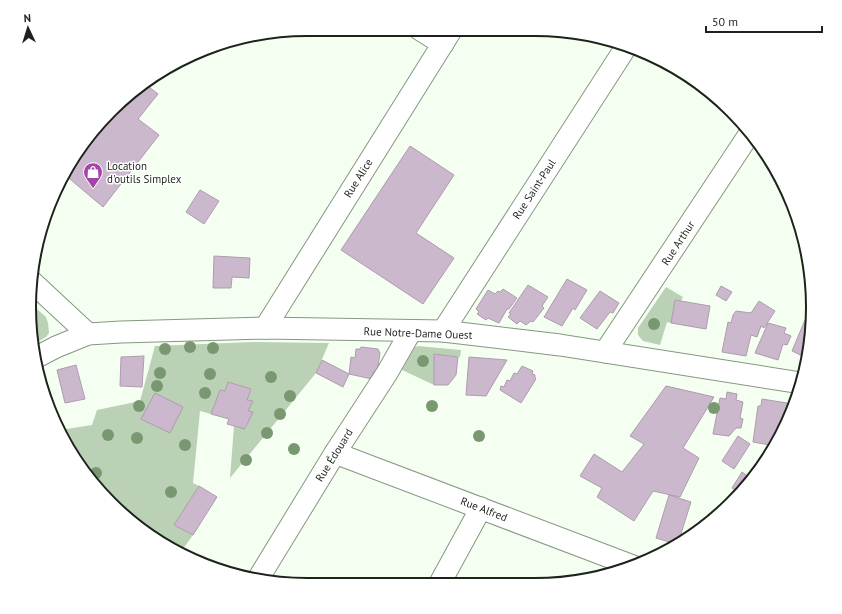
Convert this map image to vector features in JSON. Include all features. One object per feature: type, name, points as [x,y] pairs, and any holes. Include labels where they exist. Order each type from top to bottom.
[{"type":"street","name":"Rue Alice","points":[[264,328],[448,36]]},
{"type":"street","name":"Rue Saint-Paul","points":[[443,332],[624,51]]},
{"type":"street","name":"Rue Arthur","points":[[606,352],[747,138]]},
{"type":"street","points":[[37,287],[88,334]]},
{"type":"street","name":"Rue Notre-Dame Ouest","points":[[40,355],[88,334],[264,328],[443,332],[538,342],[795,382]]},
{"type":"street","name":"Rue Édouard","points":[[261,574],[335,453],[387,373],[411,331]]},
{"type":"street","name":"Rue Alfred","points":[[335,453],[625,563]]},
{"type":"street","points":[[443,578],[481,508]]},
{"type":"green space","points":[[666,287],[683,297],[681,301],[675,300],[671,323],[667,322],[660,345],[643,341],[638,335],[638,328]]},
{"type":"green space","points":[[36,308],[46,317],[49,333],[46,337],[38,342]]},
{"type":"green space","points":[[252,342],[329,343],[316,373],[230,478],[234,426],[246,429],[252,412],[248,411],[252,401],[247,400],[251,389],[228,382],[225,391],[220,390],[211,414],[200,411],[193,483],[199,486],[174,525],[193,535],[183,548],[171,542],[142,522],[115,499],[82,458],[65,429],[92,425],[97,410],[140,401],[155,346]]},
{"type":"green space","points":[[415,347],[461,350],[460,357],[434,354],[434,385],[402,370]]},
{"type":"building","points":[[149,87],[158,94],[138,119],[159,135],[103,207],[69,178],[82,156],[103,128],[128,103]]},
{"type":"building","points":[[410,146],[454,175],[416,233],[454,258],[423,304],[341,250]]},
{"type":"building","points":[[200,190],[219,201],[204,224],[186,212]]},
{"type":"building","points":[[214,256],[250,258],[249,278],[232,277],[231,288],[213,288]]},
{"type":"building","points":[[567,279],[587,290],[575,310],[573,308],[562,326],[544,317]]},
{"type":"building","points":[[528,285],[548,297],[542,306],[544,308],[533,322],[531,321],[526,325],[520,321],[517,324],[508,317],[511,314],[509,313]]},
{"type":"building","points":[[721,286],[732,292],[726,301],[716,295]]},
{"type":"building","points":[[503,289],[517,298],[509,309],[507,309],[499,323],[488,318],[486,320],[477,314],[479,312],[476,309],[488,290],[495,294]]},
{"type":"building","points":[[600,291],[619,303],[613,313],[610,312],[597,329],[580,318]]},
{"type":"building","points":[[675,300],[710,306],[706,329],[671,323]]},
{"type":"building","points":[[759,301],[775,311],[764,328],[761,326],[757,337],[751,335],[746,356],[722,352],[728,322],[731,323],[733,315],[736,311],[751,313]]},
{"type":"building","points":[[805,319],[802,356],[792,351]]},
{"type":"building","points":[[768,323],[786,328],[784,333],[791,336],[787,345],[783,344],[778,360],[755,353]]},
{"type":"building","points":[[361,347],[378,349],[380,353],[377,372],[373,372],[372,379],[349,374],[351,357],[355,358],[356,349],[360,349]]},
{"type":"building","points":[[434,354],[458,357],[456,375],[448,385],[434,385]]},
{"type":"building","points":[[144,356],[142,387],[120,386],[121,357]]},
{"type":"building","points":[[469,357],[507,360],[486,396],[466,395]]},
{"type":"building","points":[[322,360],[349,374],[343,387],[316,373]]},
{"type":"building","points":[[76,365],[85,399],[65,403],[57,370]]},
{"type":"building","points":[[522,366],[533,371],[532,374],[535,375],[536,379],[521,403],[500,390],[501,386],[504,387],[507,380],[510,381],[514,373],[517,374]]},
{"type":"building","points":[[228,382],[251,389],[247,400],[253,401],[248,411],[253,412],[245,429],[227,424],[229,419],[211,414],[220,390],[225,391]]},
{"type":"building","points":[[666,386],[714,397],[683,448],[699,458],[680,497],[653,491],[634,521],[597,497],[602,488],[580,476],[594,454],[622,472],[644,444],[630,436]]},
{"type":"building","points":[[727,392],[737,394],[736,400],[743,402],[740,418],[743,419],[741,428],[736,428],[729,436],[713,434],[720,398],[726,399]]},
{"type":"building","points":[[155,393],[183,407],[170,433],[141,419]]},
{"type":"building","points":[[762,399],[787,403],[778,427],[768,445],[753,442],[758,406],[761,406]]},
{"type":"building","points":[[738,436],[750,444],[734,469],[722,461]]},
{"type":"building","points":[[742,472],[747,476],[735,490],[732,488]]},
{"type":"building","points":[[199,486],[217,497],[193,535],[174,525]]},
{"type":"building","points":[[669,495],[691,502],[680,536],[670,542],[656,538]]},
{"type":"place","name":"Location d'outils Simplex","points":[[93,189]]}]
